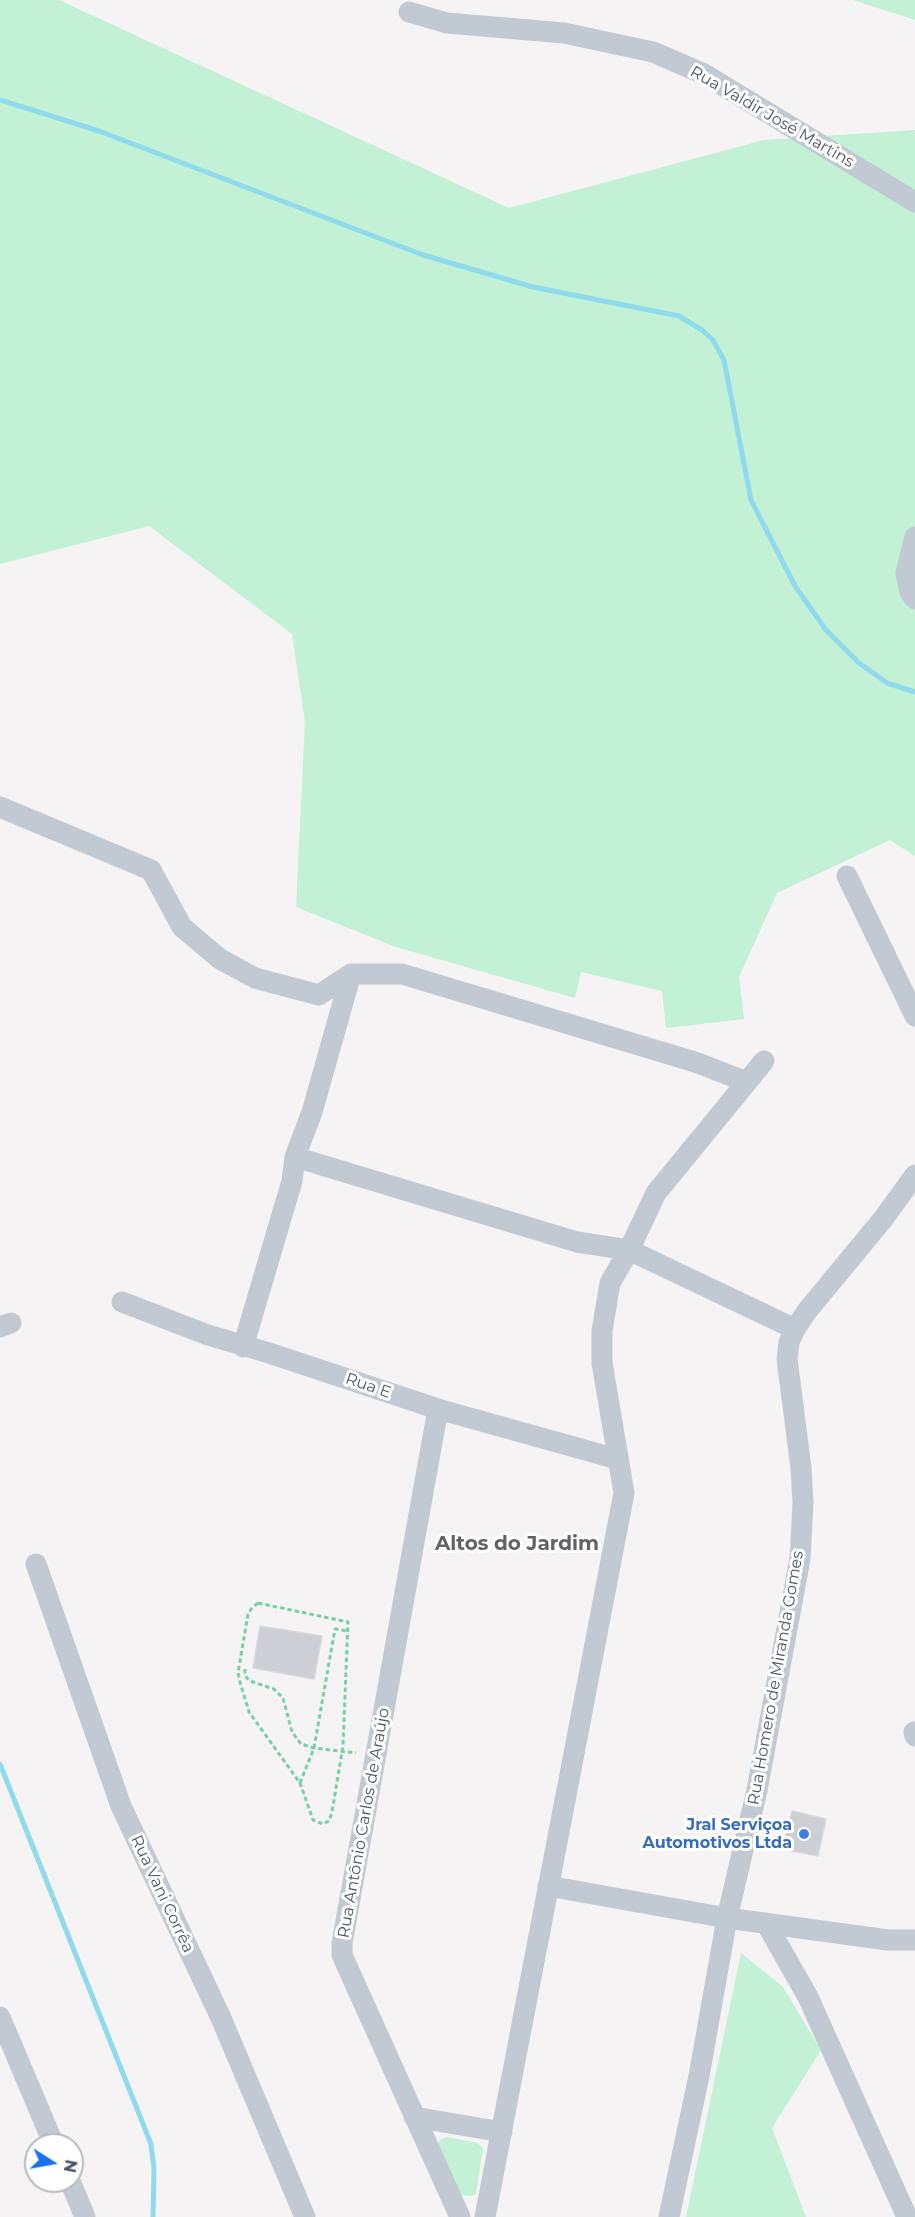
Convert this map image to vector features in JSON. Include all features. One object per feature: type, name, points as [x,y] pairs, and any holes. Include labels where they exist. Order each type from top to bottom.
[{"type":"street","name":"Rua Valdir José Martins","points":[[409,12],[447,23],[564,33],[653,52],[704,74],[915,202]]},
{"type":"street","points":[[915,537],[906,573],[910,592],[915,599]]},
{"type":"street","points":[[0,807],[151,870],[183,927],[220,959],[255,978],[319,995],[351,974],[402,974],[695,1062],[747,1083]]},
{"type":"street","points":[[848,876],[915,1016]]},
{"type":"street","points":[[243,1347],[292,1181],[295,1157],[312,1112],[351,974]]},
{"type":"street","points":[[485,2217],[624,1492],[602,1363],[602,1331],[610,1283],[629,1250],[656,1193],[764,1060]]},
{"type":"street","points":[[295,1157],[577,1242],[629,1250],[795,1329]]},
{"type":"street","name":"Rua Homero de Miranda Gomes","points":[[669,2217],[699,2076],[727,1918],[757,1790],[800,1559],[803,1503],[801,1468],[787,1359],[789,1342],[807,1311],[883,1219],[915,1174]]},
{"type":"street","name":"Rua E","points":[[122,1302],[243,1347],[269,1353],[438,1409],[617,1459]]},
{"type":"street","name":"Rua Antônio Carlos de Araújo","points":[[438,1409],[342,1943],[342,1955],[460,2217]]},
{"type":"street","name":"Rua Vani Corrêa","points":[[36,1564],[121,1806],[221,2018],[305,2217]]},
{"type":"street","points":[[548,1886],[727,1918],[888,1940],[915,1940]]},
{"type":"street","points":[[765,1923],[812,2005],[907,2217]]},
{"type":"street","points":[[0,2017],[49,2133]]},
{"type":"street","points":[[414,2117],[502,2132]]},
{"type":"street","points":[[75,2193],[85,2217]]},
{"type":"path","points":[[258,1604],[340,1619],[348,1622],[348,1631],[342,1751],[332,1812],[329,1821],[323,1824],[313,1820],[300,1783],[249,1712],[238,1673],[248,1614],[258,1604]]},
{"type":"path","points":[[300,1783],[314,1748],[335,1629],[348,1631]]},
{"type":"path","points":[[245,1669],[245,1676],[250,1681],[274,1689],[284,1698],[292,1732],[301,1744],[314,1748],[376,1756]]},
{"type":"green space","points":[[0,0],[59,0],[509,208],[764,140],[915,130],[915,856],[890,840],[777,893],[739,977],[744,1019],[666,1028],[662,991],[581,972],[575,998],[396,947],[296,907],[305,722],[292,634],[149,526],[0,564]]},
{"type":"green space","points":[[853,0],[915,0],[915,20]]},
{"type":"green space","points":[[741,1953],[783,1987],[821,2050],[772,2128],[806,2217],[686,2217]]},
{"type":"green space","points":[[447,2137],[477,2143],[483,2148],[476,2194],[472,2196],[460,2195],[437,2145],[440,2140]]},
{"type":"building","points":[[260,1626],[322,1636],[314,1679],[253,1668]]},
{"type":"building","name":"Jral Serviçoa Automotivos Ltda","points":[[792,1811],[826,1819],[818,1856],[782,1849]]},
{"type":"waterway","points":[[0,100],[99,131],[423,255],[533,287],[679,316],[702,330],[713,340],[724,360],[751,500],[795,586],[826,630],[858,662],[887,683],[915,692]]},
{"type":"waterway","points":[[0,1764],[151,2144],[154,2169],[153,2217]]},
{"type":"place","name":"Jral Serviçoa Automotivos Ltda","points":[[804,1834]]},
{"type":"district","name":"Altos do Jardim","points":[[517,1544]]}]
